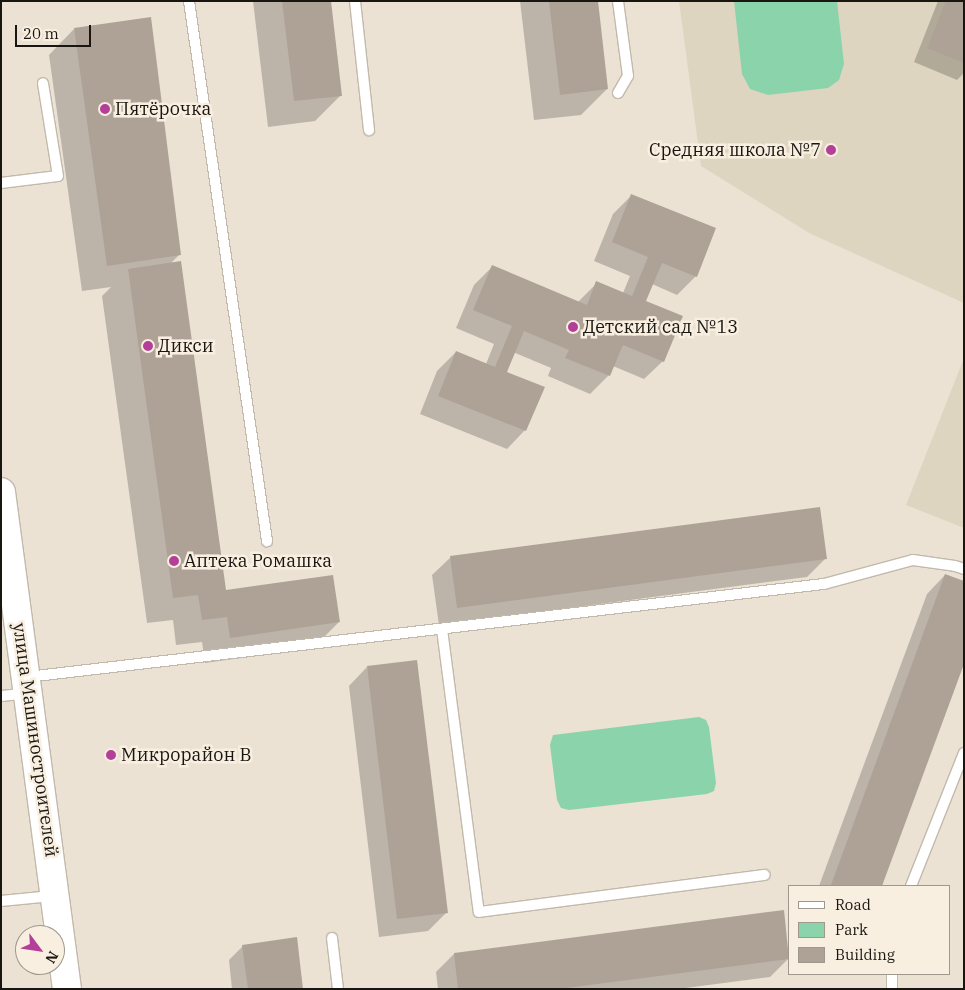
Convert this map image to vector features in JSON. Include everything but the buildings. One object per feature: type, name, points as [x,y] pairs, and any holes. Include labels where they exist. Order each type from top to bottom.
[{"type":"main road","name":"улица Машиностроителей","points":[[1,492],[67,989]]},
{"type":"lane","points":[[189,1],[267,541]]},
{"type":"lane","points":[[356,1],[369,130]]},
{"type":"lane","points":[[618,1],[628,76],[618,93]]},
{"type":"lane","points":[[1,183],[58,176],[44,83]]},
{"type":"lane","points":[[1,696],[28,685],[442,629],[824,584],[913,560],[964,569]]},
{"type":"lane","points":[[442,629],[480,912],[765,875]]},
{"type":"lane","points":[[911,885],[964,753]]},
{"type":"lane","points":[[1,902],[55,895]]},
{"type":"lane","points":[[332,938],[338,989]]},
{"type":"lane","points":[[892,975],[892,989]]},
{"type":"shaded area","name":"Средняя школа №7","points":[[679,1],[964,1],[964,303],[811,234],[701,166]]},
{"type":"shaded area","points":[[964,358],[964,528],[906,505]]},
{"type":"green space","points":[[734,1],[837,1],[844,64],[839,80],[828,88],[768,95],[750,89],[742,74]]},
{"type":"green space","points":[[699,717],[706,720],[709,727],[716,783],[714,791],[707,794],[569,810],[561,808],[557,800],[550,745],[553,735]]},
{"type":"place","name":"Пятёрочка","points":[[105,109]]},
{"type":"place","name":"Средняя школа №7","points":[[831,150]]},
{"type":"place","name":"Детский сад №13","points":[[573,327]]},
{"type":"place","name":"Дикси","points":[[148,346]]},
{"type":"place","name":"Аптека Ромашка","points":[[174,561]]},
{"type":"place","name":"Микрорайон В","points":[[111,755]]}]
